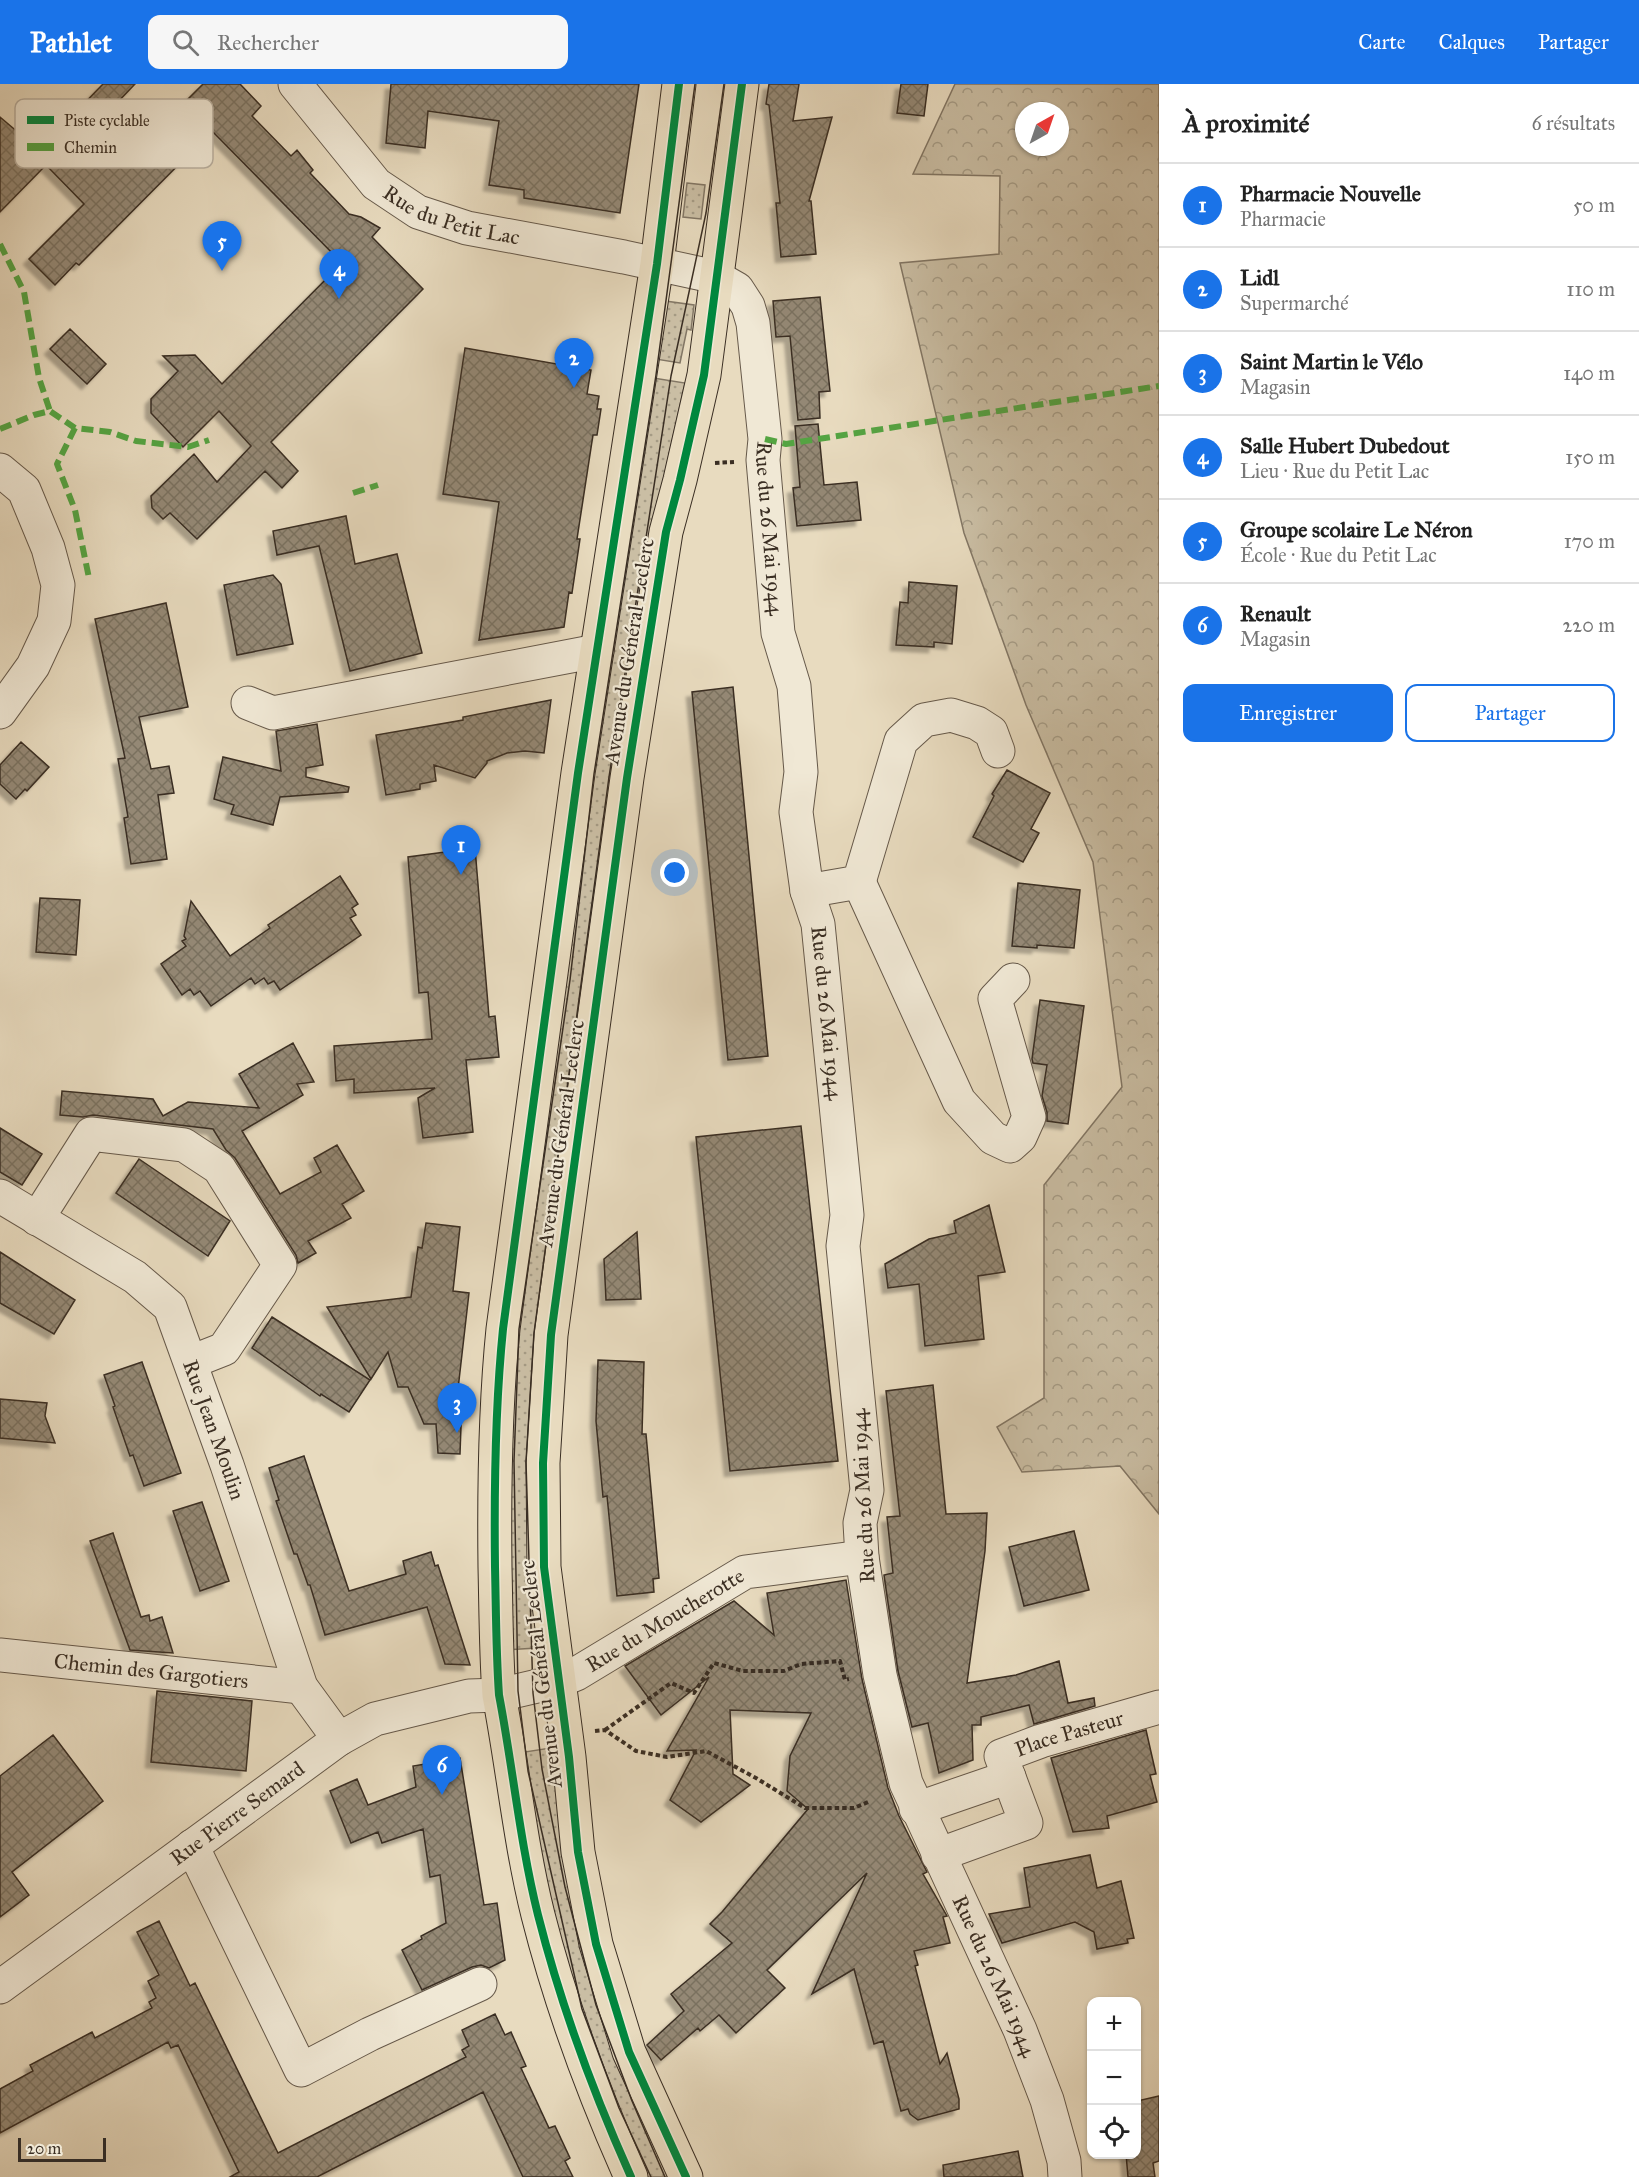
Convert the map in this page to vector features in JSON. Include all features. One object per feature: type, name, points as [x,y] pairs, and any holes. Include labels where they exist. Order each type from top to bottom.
[{"type":"main road","name":"Avenue du Général Leclerc","points":[[631,2177],[570,2027],[538,1914],[499,1695],[496,1659],[494,1465],[497,1392],[503,1329],[575,797],[657,264],[679,84]]},
{"type":"main road","name":"Avenue du Général Leclerc","points":[[686,2177],[629,2052],[596,1944],[578,1852],[569,1757],[567,1677],[544,1567],[543,1463],[551,1335],[627,778],[666,532],[704,375],[742,84]]},
{"type":"street","name":"Rue du Petit Lac","points":[[295,84],[376,184],[418,212],[468,228],[657,264]]},
{"type":"street","name":"Rue du 26 Mai 1944","points":[[657,264],[716,277],[737,289],[748,306],[753,322],[765,439],[763,460],[778,633],[794,686],[801,772],[796,812],[807,891],[818,924],[847,1215],[843,1246],[867,1490],[860,1523],[862,1557],[880,1675],[906,1783],[916,1809],[1020,2030],[1047,2100],[1064,2161],[1065,2177]]},
{"type":"street","points":[[0,470],[24,490],[48,548],[58,585],[54,621],[33,666],[0,712]]},
{"type":"street","name":"Avenue du Général Leclerc","points":[[248,704],[273,712],[597,651]]},
{"type":"street","points":[[998,751],[991,732],[977,723],[951,716],[924,720],[901,741],[859,882],[959,1101],[993,1138],[1010,1146],[1020,1137],[1029,1117],[994,999],[1013,980]]},
{"type":"street","points":[[807,891],[859,882]]},
{"type":"street","points":[[37,1219],[91,1134],[184,1145],[219,1168],[280,1265],[224,1349],[191,1362]]},
{"type":"street","name":"Rue Jean Moulin","points":[[0,1196],[135,1277],[170,1307],[191,1362],[301,1687],[339,1739]]},
{"type":"street","name":"Rue du Moucherotte","points":[[499,1695],[567,1677],[745,1572],[862,1557]]},
{"type":"street","name":"Chemin des Gargotiers","points":[[0,1655],[301,1687]]},
{"type":"street","name":"Rue Pierre Semard","points":[[0,1987],[339,1739],[375,1719],[469,1696],[499,1695]]},
{"type":"street","name":"Place Pasteur","points":[[938,1855],[1026,1823],[1001,1756],[1041,1741],[1159,1707]]},
{"type":"street","name":"Place Pasteur","points":[[916,1809],[1009,1777]]},
{"type":"street","points":[[192,1846],[301,2070],[370,2034],[480,1984]]},
{"type":"path","points":[[594,1731],[605,1730],[671,1683],[694,1693],[714,1663],[743,1671],[784,1671],[801,1664],[840,1661],[845,1680],[880,1675]]},
{"type":"path","points":[[605,1730],[636,1751],[667,1756],[706,1751],[805,1808],[854,1808],[868,1803]]},
{"type":"green space","points":[[955,84],[1159,84],[1159,1514],[1120,1466],[1022,1472],[997,1427],[1044,1398],[1044,1185],[1122,1087],[1093,862],[1026,705],[964,533],[900,263],[999,254],[1000,176],[913,174]]},
{"type":"green space","points":[[687,183],[705,185],[701,219],[683,217]]},
{"type":"green space","points":[[658,300],[694,305],[691,330],[687,329],[680,363],[649,358]]},
{"type":"green space","points":[[647,377],[685,383],[657,508],[536,1623],[537,1648],[505,1650],[505,1392]]},
{"type":"green space","points":[[557,1747],[675,2177],[639,2177],[558,1954],[518,1753]]},
{"type":"building","points":[[103,84],[135,84],[121,99],[88,99]]},
{"type":"building","points":[[203,84],[240,84],[261,106],[252,116],[291,156],[297,150],[313,170],[310,173],[349,214],[361,217],[380,228],[372,237],[423,289],[271,442],[298,471],[282,488],[265,471],[197,539],[170,513],[163,519],[152,508],[151,496],[194,454],[217,482],[251,446],[219,411],[183,447],[151,413],[151,399],[178,371],[163,356],[195,355],[222,384],[342,263],[213,132],[213,99],[188,99]]},
{"type":"building","points":[[391,84],[639,84],[620,213],[524,198],[524,190],[489,185],[499,121],[428,111],[425,148],[386,143]]},
{"type":"building","points":[[769,84],[799,84],[793,121],[832,117],[809,201],[811,201],[816,254],[781,257],[776,203],[780,203],[769,105],[766,104]]},
{"type":"building","points":[[901,84],[928,84],[924,116],[897,113]]},
{"type":"building","points":[[0,117],[15,130],[15,168],[43,168],[0,212]]},
{"type":"building","points":[[49,168],[175,168],[79,265],[76,263],[55,285],[29,259],[84,204]]},
{"type":"building","points":[[820,297],[830,391],[819,392],[820,418],[798,420],[790,336],[776,337],[773,301]]},
{"type":"building","points":[[70,329],[106,364],[87,384],[50,349]]},
{"type":"building","points":[[465,348],[591,370],[587,394],[599,396],[597,409],[601,409],[597,435],[593,435],[577,539],[580,539],[572,593],[569,592],[564,627],[479,640],[499,502],[443,494]]},
{"type":"building","points":[[818,424],[824,485],[857,482],[861,520],[797,526],[793,488],[800,487],[795,426]]},
{"type":"building","points":[[346,516],[355,564],[397,554],[422,653],[350,671],[319,546],[277,555],[273,531]]},
{"type":"building","points":[[273,575],[281,584],[293,644],[237,655],[224,585]]},
{"type":"building","points":[[909,582],[957,586],[952,644],[934,642],[934,647],[896,645],[900,602],[908,603]]},
{"type":"building","points":[[166,603],[188,707],[139,717],[151,769],[169,766],[174,793],[158,795],[167,859],[131,864],[124,818],[128,817],[118,759],[125,758],[95,619]]},
{"type":"building","points":[[733,687],[768,1056],[728,1060],[692,692]]},
{"type":"building","points":[[551,700],[544,753],[525,751],[507,753],[487,761],[475,778],[434,765],[436,781],[420,784],[420,789],[386,795],[376,735],[463,720],[463,717]]},
{"type":"building","points":[[317,724],[323,765],[306,768],[306,777],[349,787],[348,792],[280,797],[273,825],[231,814],[234,805],[214,799],[223,757],[281,771],[276,731]]},
{"type":"building","points":[[21,742],[49,767],[27,791],[25,789],[16,799],[0,784],[0,765]]},
{"type":"building","points":[[1007,770],[1050,793],[1031,829],[1039,833],[1023,862],[973,837],[994,796],[992,794]]},
{"type":"building","points":[[475,848],[489,1017],[495,1016],[499,1057],[466,1060],[473,1132],[423,1138],[418,1098],[435,1088],[354,1093],[354,1079],[336,1081],[334,1046],[432,1039],[428,992],[419,993],[408,857]]},
{"type":"building","points":[[340,876],[358,904],[352,908],[356,915],[350,918],[361,935],[280,990],[274,981],[268,984],[264,978],[255,984],[251,978],[211,1006],[200,991],[194,995],[190,989],[182,995],[161,964],[186,946],[182,941],[186,939],[184,936],[191,901],[230,956],[270,928],[268,925]]},
{"type":"building","points":[[1018,883],[1080,890],[1074,948],[1037,945],[1037,948],[1012,946]]},
{"type":"building","points":[[40,898],[80,900],[76,955],[36,952]]},
{"type":"building","points":[[1040,1000],[1084,1006],[1068,1124],[1047,1121],[1042,1096],[1047,1065],[1033,1063],[1032,1059]]},
{"type":"building","points":[[293,1043],[314,1082],[297,1084],[303,1095],[242,1131],[280,1194],[321,1172],[314,1158],[337,1145],[364,1191],[342,1204],[351,1218],[308,1241],[316,1253],[298,1263],[296,1255],[235,1158],[226,1150],[213,1129],[93,1115],[83,1117],[60,1115],[62,1091],[153,1099],[163,1116],[188,1102],[259,1108],[239,1074]]},
{"type":"building","points":[[801,1126],[838,1461],[730,1471],[696,1137]]},
{"type":"building","points":[[0,1128],[42,1154],[22,1185],[0,1172]]},
{"type":"building","points":[[139,1159],[230,1221],[208,1256],[116,1193]]},
{"type":"building","points":[[989,1205],[1005,1272],[978,1276],[984,1339],[925,1346],[919,1284],[888,1288],[885,1264],[929,1239],[956,1233],[954,1221]]},
{"type":"building","points":[[426,1223],[460,1227],[453,1291],[469,1293],[457,1398],[462,1399],[460,1454],[438,1453],[436,1424],[424,1424],[408,1387],[398,1387],[388,1352],[371,1379],[327,1307],[411,1297],[418,1247],[422,1248]]},
{"type":"building","points":[[637,1232],[641,1299],[606,1300],[604,1259]]},
{"type":"building","points":[[0,1252],[75,1300],[54,1334],[0,1303]]},
{"type":"building","points":[[272,1317],[370,1380],[349,1412],[321,1394],[320,1396],[252,1348]]},
{"type":"building","points":[[598,1360],[644,1362],[642,1434],[646,1434],[659,1578],[653,1579],[654,1592],[617,1596],[607,1496],[603,1497],[596,1421]]},
{"type":"building","points":[[142,1362],[181,1473],[144,1486],[133,1455],[130,1456],[104,1375]]},
{"type":"building","points":[[933,1385],[946,1514],[987,1513],[985,1551],[967,1683],[1016,1675],[1059,1661],[1068,1703],[1094,1698],[1095,1706],[1034,1724],[1029,1705],[981,1717],[981,1725],[972,1725],[973,1760],[939,1773],[928,1723],[912,1727],[898,1671],[884,1575],[893,1573],[887,1517],[900,1516],[886,1391]]},
{"type":"building","points":[[0,1399],[47,1403],[45,1416],[55,1443],[0,1438]]},
{"type":"building","points":[[304,1456],[349,1591],[406,1574],[403,1561],[431,1552],[435,1566],[438,1565],[470,1665],[445,1664],[427,1607],[325,1635],[310,1585],[308,1585],[297,1554],[294,1554],[276,1501],[279,1500],[269,1468]]},
{"type":"building","points":[[202,1502],[229,1581],[200,1591],[173,1511]]},
{"type":"building","points":[[1074,1531],[1089,1590],[1024,1606],[1009,1547]]},
{"type":"building","points":[[113,1533],[141,1617],[149,1615],[150,1621],[162,1617],[173,1653],[130,1650],[90,1541]]},
{"type":"building","points":[[846,1580],[862,1679],[888,1788],[899,1816],[927,1872],[923,1874],[947,1916],[943,1917],[950,1943],[914,1951],[918,1965],[915,1966],[940,2064],[947,2053],[959,2099],[959,2109],[918,2120],[910,2114],[908,2109],[901,2111],[883,2041],[874,2044],[854,1969],[812,1994],[867,1873],[767,1970],[785,1988],[736,2033],[719,2015],[700,2031],[698,2028],[661,2060],[647,2045],[684,2011],[671,1994],[732,1943],[710,1924],[808,1809],[787,1791],[790,1756],[811,1713],[730,1710],[733,1774],[750,1785],[701,1822],[670,1800],[696,1750],[667,1751],[709,1677],[661,1715],[625,1666],[734,1601],[774,1635],[767,1593]]},
{"type":"building","points":[[157,1691],[252,1701],[246,1771],[151,1762]]},
{"type":"building","points":[[1146,1730],[1156,1774],[1150,1775],[1157,1802],[1107,1816],[1109,1828],[1073,1832],[1051,1758]]},
{"type":"building","points":[[53,1735],[103,1801],[12,1872],[29,1895],[0,1917],[0,1776]]},
{"type":"building","points":[[460,1758],[484,1905],[497,1903],[505,1960],[489,1968],[481,1965],[472,1967],[422,1990],[402,1950],[422,1939],[421,1936],[446,1923],[440,1875],[430,1877],[423,1829],[382,1843],[378,1832],[351,1843],[330,1791],[357,1779],[368,1805],[416,1787],[413,1766]]},
{"type":"building","points":[[1090,1855],[1097,1888],[1121,1881],[1134,1938],[1127,1939],[1128,1943],[1097,1949],[1094,1932],[1075,1922],[1002,1943],[989,1914],[1030,1907],[1024,1868]]},
{"type":"building","points":[[159,1921],[190,1986],[195,1983],[278,2153],[466,2057],[462,2050],[469,2046],[462,2030],[495,2014],[505,2035],[511,2032],[526,2066],[521,2068],[549,2128],[555,2126],[570,2158],[565,2161],[573,2177],[523,2177],[483,2092],[317,2177],[230,2177],[239,2172],[178,2045],[171,2048],[168,2042],[0,2133],[0,2089],[33,2071],[30,2065],[92,2032],[95,2038],[152,2008],[149,2002],[156,1998],[148,1981],[159,1975],[137,1932]]},
{"type":"building","points":[[1159,2096],[1159,2161],[1153,2163],[1155,2177],[1128,2177],[1126,2159],[1141,2159],[1141,2100]]},
{"type":"building","points":[[1018,2151],[1023,2177],[944,2177],[943,2165]]},
{"type":"tram line","points":[[651,2177],[619,2108],[582,2009],[528,1771],[518,1691],[514,1461],[519,1329],[570,980],[594,774],[656,375],[695,84]]},
{"type":"tram line","points":[[665,2177],[632,2101],[596,2005],[565,1887],[542,1769],[533,1693],[526,1462],[534,1333],[609,777],[671,376],[706,213],[724,84]]},
{"type":"marked path","points":[[0,244],[24,292],[39,378],[50,411]]},
{"type":"marked path","points":[[765,439],[786,444],[1159,386]]},
{"type":"marked path","points":[[0,429],[50,411],[75,428],[110,432],[136,441],[188,447],[209,440]]},
{"type":"marked path","points":[[75,428],[57,464],[75,510],[89,578]]},
{"type":"marked path","points":[[353,493],[378,485]]},
{"type":"cycle path","points":[[631,2177],[591,2081],[568,2015],[547,1949],[526,1861],[499,1695],[495,1567],[496,1448],[503,1329],[578,773],[657,264],[679,84]]},
{"type":"cycle path","points":[[686,2177],[629,2052],[596,1944],[578,1852],[569,1757],[544,1567],[543,1463],[551,1335],[627,778],[666,532],[704,375],[742,84]]},
{"type":"place","name":"Groupe scolaire Le Néron","points":[[222,271]]},
{"type":"place","name":"Salle Hubert Dubedout","points":[[339,299]]},
{"type":"place","name":"Lidl","points":[[574,388]]},
{"type":"place","name":"Pharmacie Nouvelle","points":[[461,875]]},
{"type":"place","name":"Saint Martin le Vélo","points":[[457,1433]]},
{"type":"place","name":"Renault","points":[[442,1795]]}]
